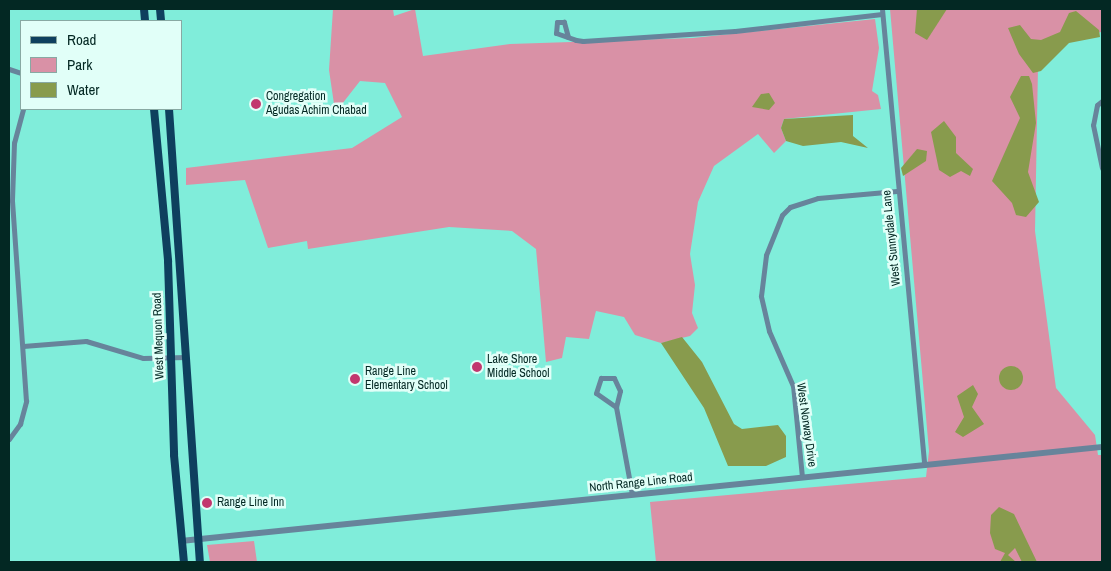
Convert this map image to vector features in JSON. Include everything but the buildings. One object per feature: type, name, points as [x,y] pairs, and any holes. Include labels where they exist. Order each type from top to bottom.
[{"type":"main road","name":"West Mequon Road","points":[[154,110],[168,261],[171,359],[181,542],[184,562]]},
{"type":"main road","points":[[169,110],[196,539],[200,562]]},
{"type":"street","points":[[568,37],[583,41],[735,31],[882,11]]},
{"type":"street","name":"West Sunnydale Lane","points":[[882,11],[897,191],[924,465]]},
{"type":"street","points":[[1102,101],[1097,105],[1093,125],[1102,168]]},
{"type":"street","points":[[9,439],[20,424],[26,401],[12,190],[14,143],[23,110]]},
{"type":"street","name":"West Norway Drive","points":[[802,477],[793,386],[769,331],[762,296],[766,255],[782,215],[790,207],[818,198],[897,191]]},
{"type":"street","points":[[23,346],[86,340],[143,358],[171,359],[186,357]]},
{"type":"street","points":[[616,407],[596,393],[601,378],[614,378],[618,384],[616,407],[632,494]]},
{"type":"street","name":"North Range Line Road","points":[[181,542],[1102,447]]},
{"type":"green space","points":[[333,9],[393,9],[394,16],[415,9],[423,56],[510,44],[693,38],[875,19],[879,48],[872,91],[878,95],[881,109],[784,119],[781,128],[786,141],[774,153],[758,134],[714,166],[698,202],[690,254],[695,285],[692,313],[698,328],[690,336],[661,343],[635,335],[624,317],[596,311],[589,339],[566,337],[562,358],[546,362],[536,249],[512,231],[449,227],[308,249],[307,241],[268,248],[245,180],[186,185],[186,168],[352,148],[402,117],[385,83],[360,81],[342,104],[334,104],[329,70]]},
{"type":"green space","points":[[890,9],[1102,9],[1102,32],[1076,35],[1038,67],[1035,231],[1056,388],[1095,435],[1098,455],[1102,455],[1102,562],[656,562],[650,502],[926,477],[929,451]]},
{"type":"green space","points":[[254,541],[257,562],[210,562],[207,545]]},
{"type":"water","points":[[917,9],[947,9],[927,40],[915,33]]},
{"type":"water","points":[[1076,11],[1099,30],[1100,37],[1069,43],[1041,71],[1033,73],[1019,54],[1008,28],[1020,25],[1031,39],[1041,40],[1060,32],[1069,13]]},
{"type":"water","points":[[1021,76],[1029,76],[1032,84],[1036,123],[1028,172],[1039,202],[1026,217],[1016,215],[1012,203],[992,181],[1020,118],[1010,97]]},
{"type":"water","points":[[769,93],[775,103],[769,110],[752,107],[761,94]]},
{"type":"water","points":[[853,115],[853,136],[868,148],[841,142],[803,146],[786,141],[781,128],[784,119]]},
{"type":"water","points":[[944,121],[956,137],[956,153],[973,169],[970,176],[961,171],[950,177],[939,170],[931,132]]},
{"type":"water","points":[[917,149],[927,151],[926,161],[903,176],[901,168]]},
{"type":"water","points":[[682,337],[702,362],[734,424],[742,429],[778,425],[786,436],[786,457],[766,466],[728,466],[704,408],[661,343]]},
{"type":"water","points":[[1011,366],[1020,369],[1023,378],[1020,387],[1011,390],[1002,387],[999,378],[1002,369]]},
{"type":"water","points":[[973,385],[978,394],[972,407],[984,424],[963,437],[955,432],[964,417],[957,396]]},
{"type":"water","points":[[999,507],[1014,514],[1037,562],[1022,562],[1015,548],[1008,555],[1016,562],[1000,562],[1005,553],[995,549],[990,533],[991,515]]},
{"type":"place","name":"Congregation Agudas Achim Chabad","points":[[256,104]]},
{"type":"place","name":"Lake Shore Middle School","points":[[477,367]]},
{"type":"place","name":"Range Line Elementary School","points":[[355,379]]},
{"type":"place","name":"Range Line Inn","points":[[207,503]]}]
